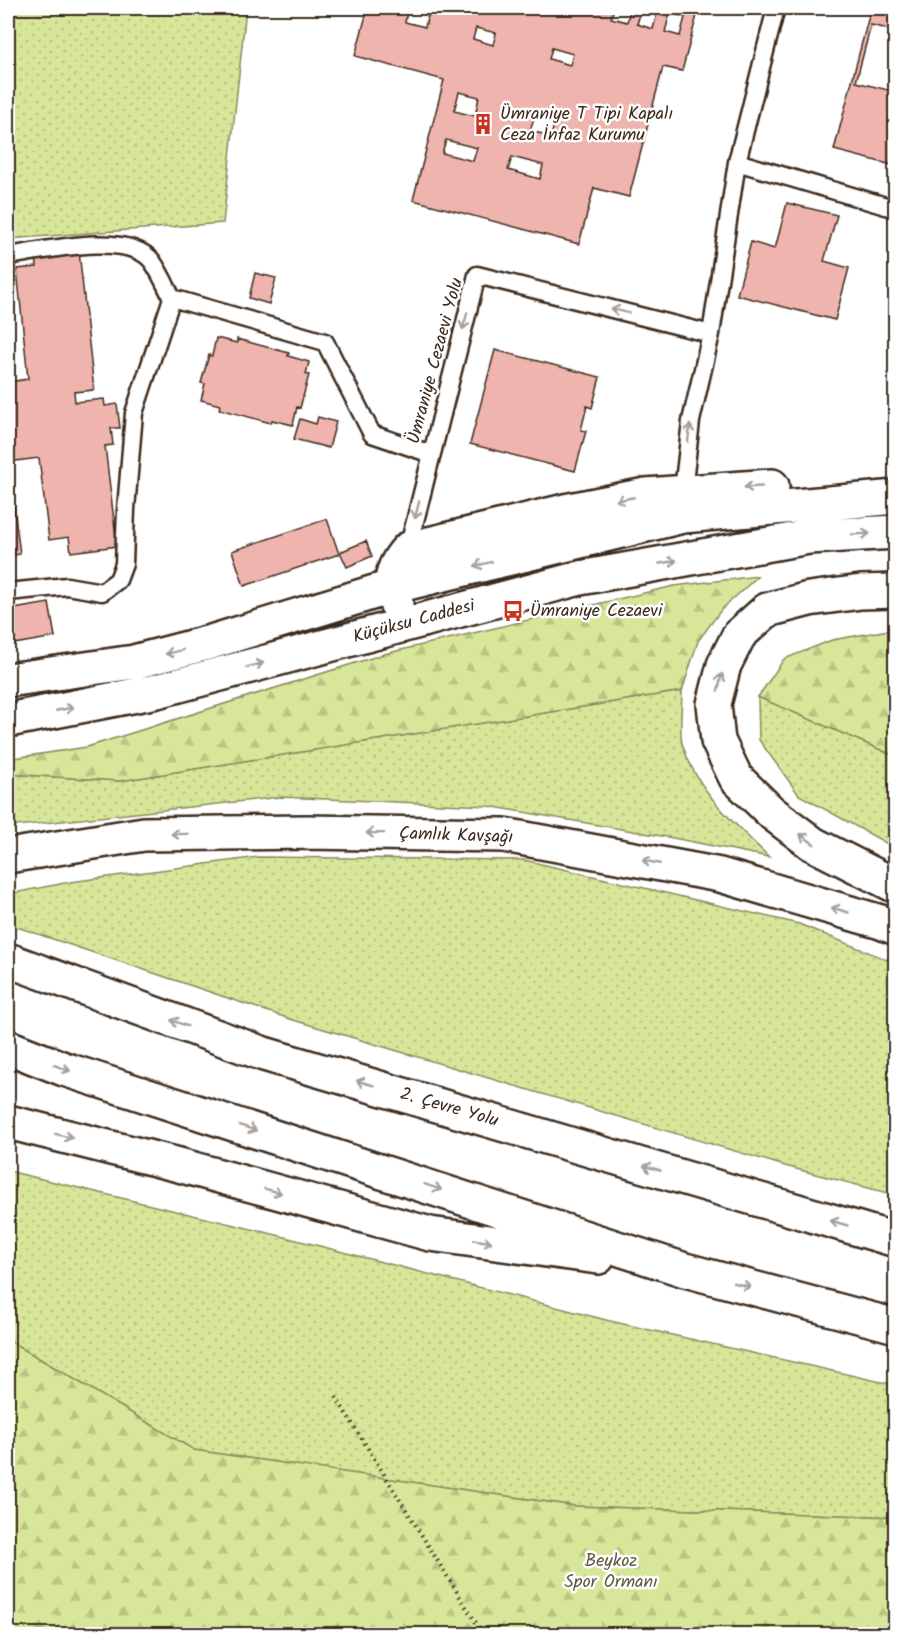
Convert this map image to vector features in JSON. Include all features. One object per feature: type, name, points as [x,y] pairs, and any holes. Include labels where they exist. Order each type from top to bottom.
[{"type":"main road","points":[[8,680],[134,662],[211,642],[391,587],[683,516],[693,503],[896,479]]},
{"type":"main road","points":[[414,622],[403,614],[391,587],[392,573],[400,557],[408,549],[565,511],[646,495],[693,503],[896,497]]},
{"type":"main road","points":[[503,598],[527,572],[571,560],[684,536],[698,528],[693,503]]},
{"type":"main road","name":"Küçüksu Caddesi","points":[[8,720],[157,691],[580,578],[809,537],[896,532]]},
{"type":"main road","points":[[896,591],[861,592],[809,599],[767,610],[739,635],[724,664],[714,704],[718,741],[736,778],[772,813],[813,844],[896,886]]},
{"type":"main road","name":"Çamlık Kavşağı","points":[[8,856],[144,834],[305,832],[504,835],[720,875],[896,928]]},
{"type":"main road","name":"2. Çevre Yolu","points":[[8,960],[264,1054],[896,1240]]},
{"type":"main road","points":[[8,1047],[64,1069],[685,1270],[896,1326]]},
{"type":"main road","points":[[8,1122],[179,1165],[430,1234],[685,1270]]},
{"type":"lane","points":[[693,503],[691,421],[711,334],[738,162],[776,8]]},
{"type":"lane","points":[[738,162],[896,209]]},
{"type":"lane","points":[[8,256],[79,246],[115,244],[137,250],[151,260],[172,298],[325,342],[372,434],[431,454]]},
{"type":"lane","name":"Ümraniye Cezaevi Yolu","points":[[408,549],[477,275],[711,334]]},
{"type":"lane","points":[[8,592],[67,586],[102,592],[118,580],[124,564],[134,413],[172,298]]},
{"type":"path","points":[[336,1397],[483,1635]]},
{"type":"green space","points":[[8,8],[246,8],[223,223],[8,239]]},
{"type":"green space","points":[[758,576],[721,610],[698,641],[682,691],[120,781],[8,774],[8,759],[87,747],[384,654],[674,586]]},
{"type":"green space","points":[[895,629],[895,756],[758,697],[784,659],[832,640]]},
{"type":"green space","points":[[682,691],[681,737],[688,760],[718,806],[769,857],[488,806],[281,797],[8,827],[8,774],[120,781]]},
{"type":"green space","points":[[758,697],[895,756],[895,848],[799,795],[759,740]]},
{"type":"green space","points":[[259,857],[524,860],[799,924],[895,963],[895,1195],[785,1166],[290,1019],[8,924],[8,894],[70,882]]},
{"type":"green space","points":[[8,1171],[281,1236],[610,1321],[895,1385],[895,1517],[575,1506],[193,1450],[8,1340]]},
{"type":"green space","name":"Beykoz Spor Ormanı","points":[[8,1340],[194,1450],[575,1506],[895,1517],[895,1634],[8,1634]]},
{"type":"building","name":"Ümraniye T Tipi Kapalı Ceza İnfaz Kurumu","points":[[368,8],[408,8],[405,22],[425,27],[430,8],[614,8],[611,18],[627,22],[631,8],[642,8],[637,24],[653,29],[658,10],[650,8],[699,8],[682,71],[663,67],[629,197],[594,188],[579,244],[413,200],[444,80],[355,56]],"holes":[[[670,13],[685,17],[680,36],[665,32]],[[476,28],[496,33],[493,45],[473,39]],[[552,48],[573,54],[570,65],[549,59]],[[459,92],[479,97],[475,116],[454,111]],[[536,112],[556,117],[551,136],[530,131]],[[446,140],[477,148],[473,161],[442,153]],[[512,157],[543,165],[540,179],[508,170]]]},
{"type":"building","points":[[871,8],[896,8],[896,31],[871,25],[856,82],[896,92],[896,166],[834,150]]},
{"type":"building","points":[[787,203],[837,215],[824,261],[849,268],[835,320],[737,295],[751,242],[775,249]]},
{"type":"building","points":[[79,251],[94,390],[74,392],[75,402],[104,399],[105,406],[117,404],[120,428],[111,428],[113,445],[105,446],[117,546],[71,552],[69,537],[49,540],[39,458],[8,462],[8,382],[28,379],[17,269],[37,267],[36,256]]},
{"type":"building","points":[[255,273],[276,278],[269,304],[249,298]]},
{"type":"building","points":[[216,338],[237,343],[237,339],[289,353],[288,356],[309,362],[306,374],[309,375],[293,425],[272,420],[271,423],[219,409],[220,405],[201,400],[205,384],[201,383],[209,355],[212,356]]},
{"type":"building","points":[[495,350],[600,377],[592,408],[587,406],[581,430],[586,431],[575,471],[470,444]]},
{"type":"building","points":[[318,417],[336,422],[329,448],[294,439],[300,419],[316,424]]},
{"type":"building","points":[[8,462],[20,554],[8,556]]},
{"type":"building","points":[[327,519],[339,554],[244,586],[232,551]]},
{"type":"building","points":[[366,541],[372,556],[347,567],[340,552]]},
{"type":"building","points":[[49,603],[55,637],[8,645],[8,610]]},
{"type":"place","name":"Ümraniye T Tipi Kapalı Ceza İnfaz Kurumu","points":[[483,124]]},
{"type":"place","name":"Ümraniye Cezaevi","points":[[513,611]]}]
